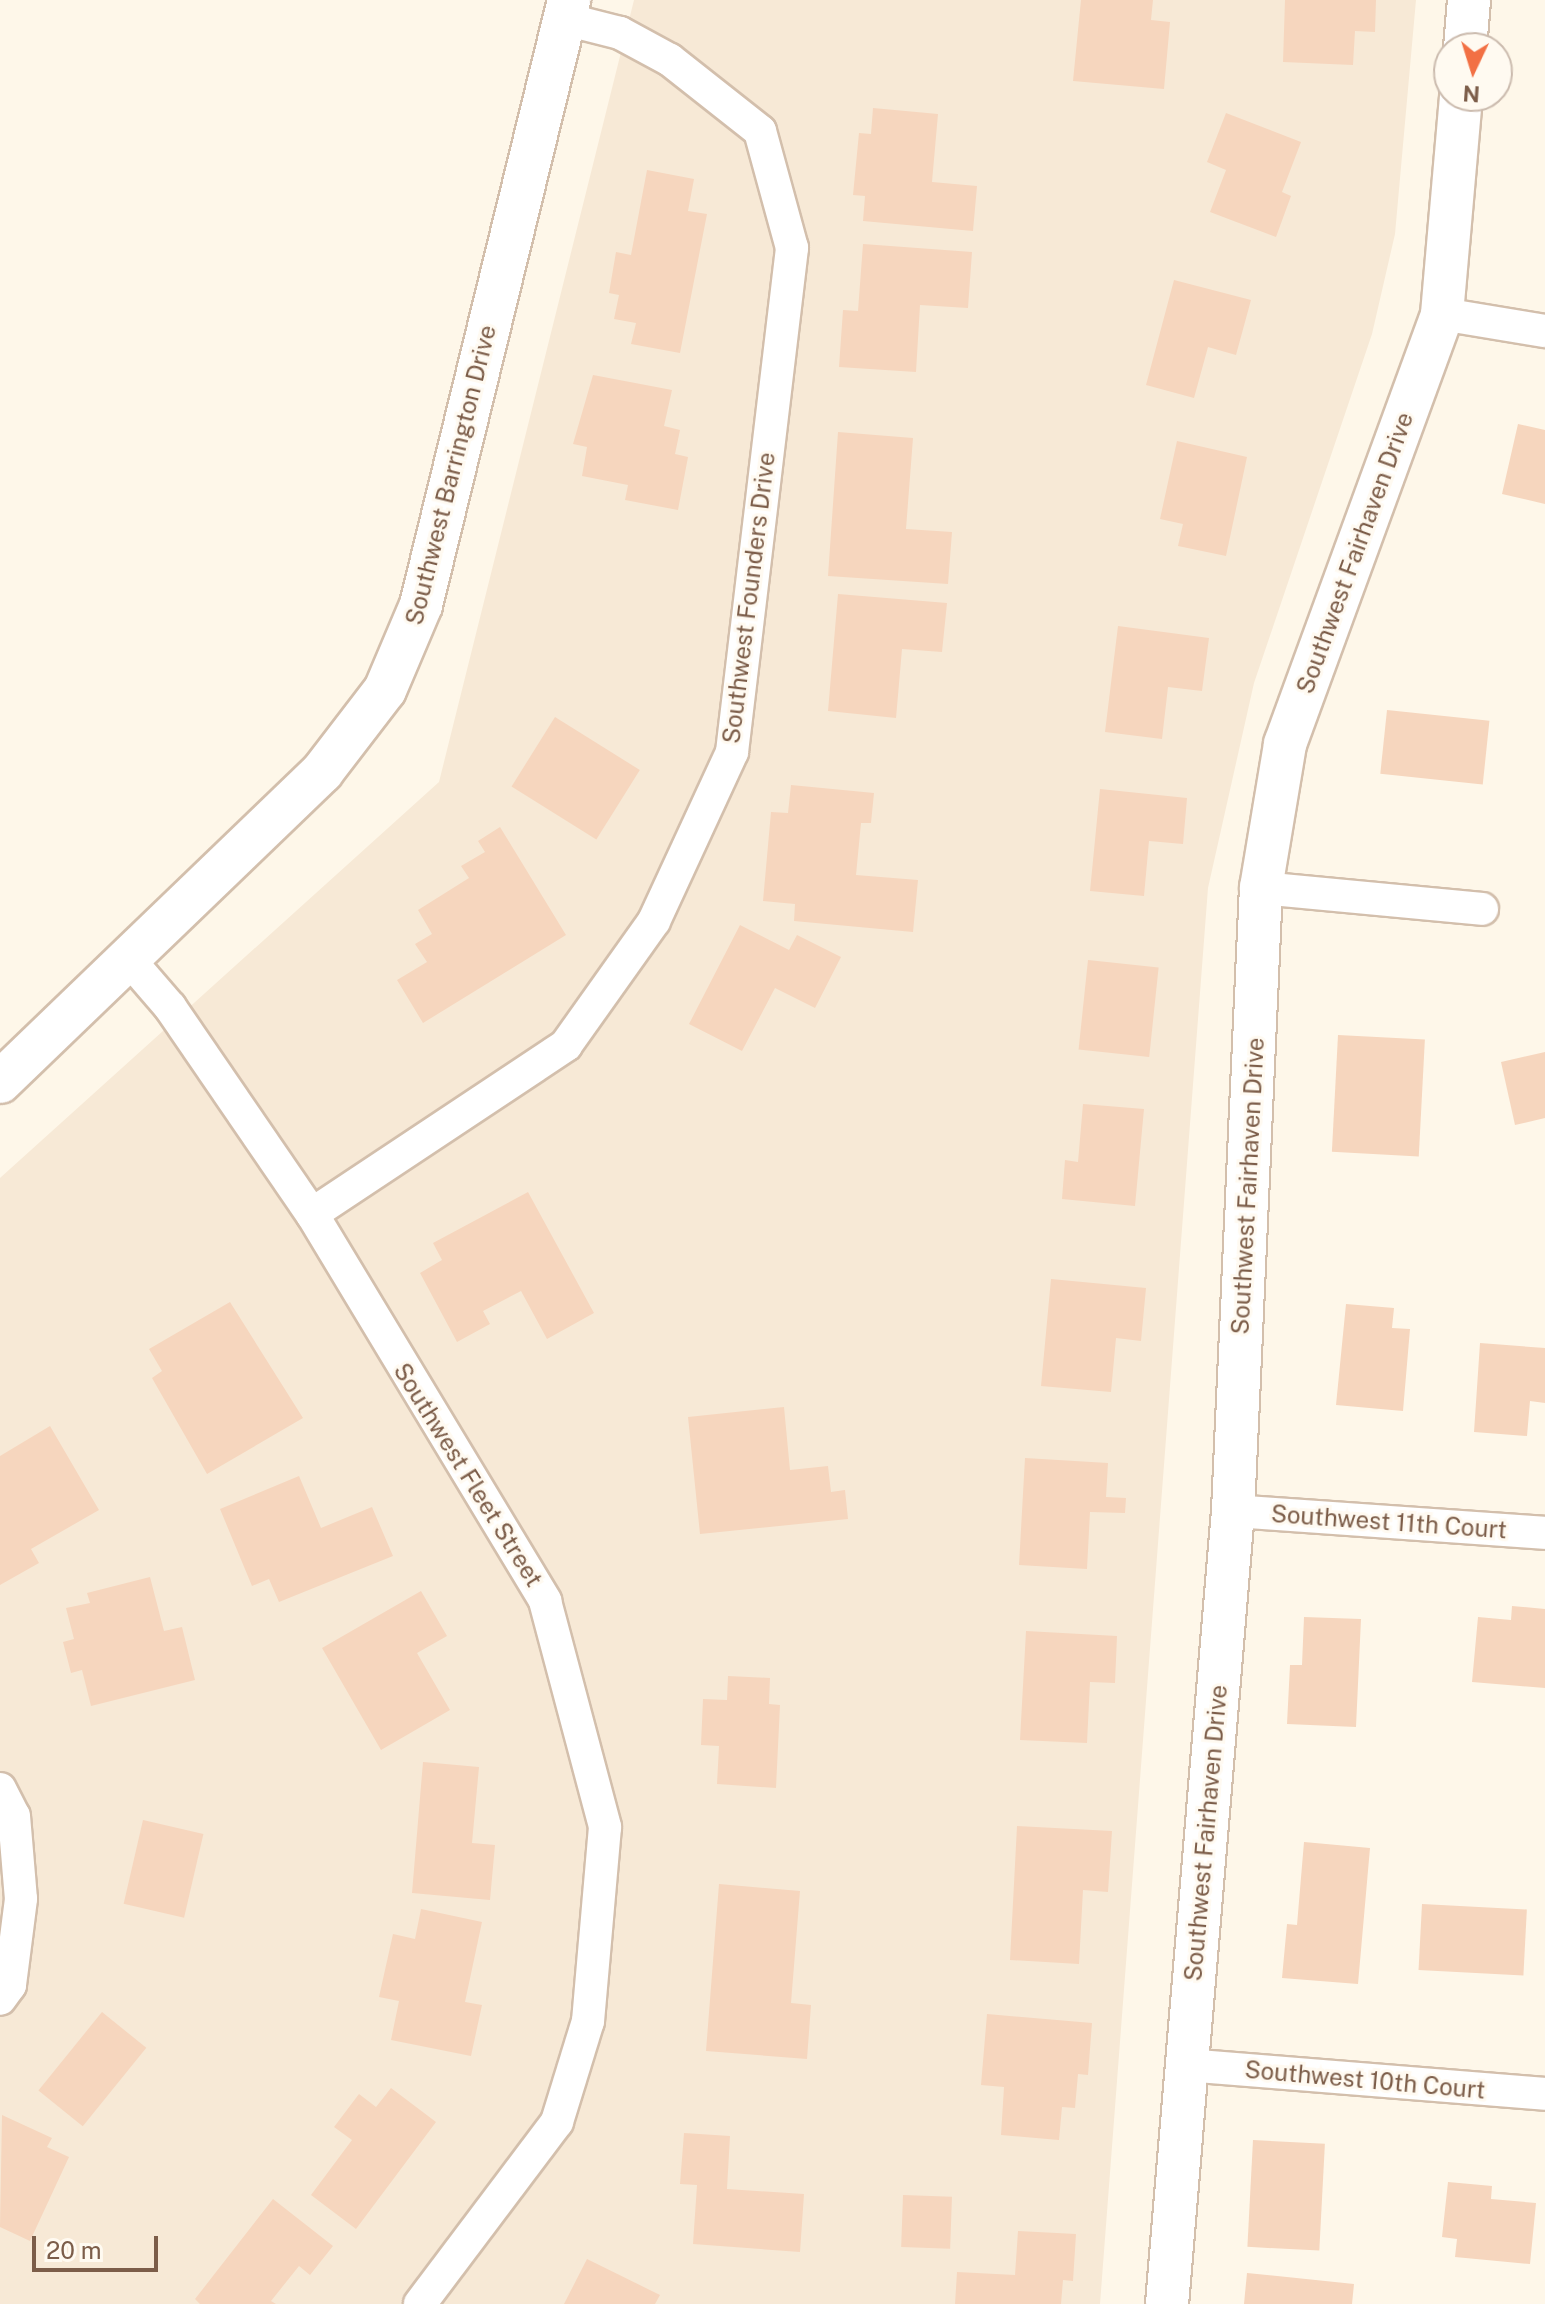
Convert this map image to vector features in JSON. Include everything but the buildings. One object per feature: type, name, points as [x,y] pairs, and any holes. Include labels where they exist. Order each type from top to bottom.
[{"type":"street","points":[[1466,32],[1469,0]]},
{"type":"street","name":"Southwest Barrington Drive","points":[[0,1082],[126,956],[358,734],[406,648],[567,9]]},
{"type":"street","name":"Southwest Founders Drive","points":[[312,1214],[566,1045],[654,921],[732,752],[792,248],[760,131],[670,60],[567,9]]},
{"type":"street","name":"Southwest Fairhaven Drive","points":[[1167,2304],[1233,1511],[1261,888],[1285,744],[1442,314],[1460,112]]},
{"type":"street","points":[[1442,314],[1545,331]]},
{"type":"street","points":[[1261,888],[1482,909]]},
{"type":"street","name":"Southwest Fleet Street","points":[[126,956],[170,1007],[312,1214],[545,1601],[605,1827],[588,2021],[557,2122],[420,2304]]},
{"type":"street","name":"Southwest 11th Court","points":[[1233,1511],[1545,1533]]},
{"type":"street","points":[[0,1789],[14,1816],[21,1899],[10,1985],[0,1999]]},
{"type":"street","name":"Southwest 10th Court","points":[[1186,2065],[1545,2094]]},
{"type":"shaded area","points":[[634,0],[1416,0],[1395,234],[1372,334],[1254,683],[1208,888],[1100,2304],[0,2304],[0,1178],[439,782]]}]
